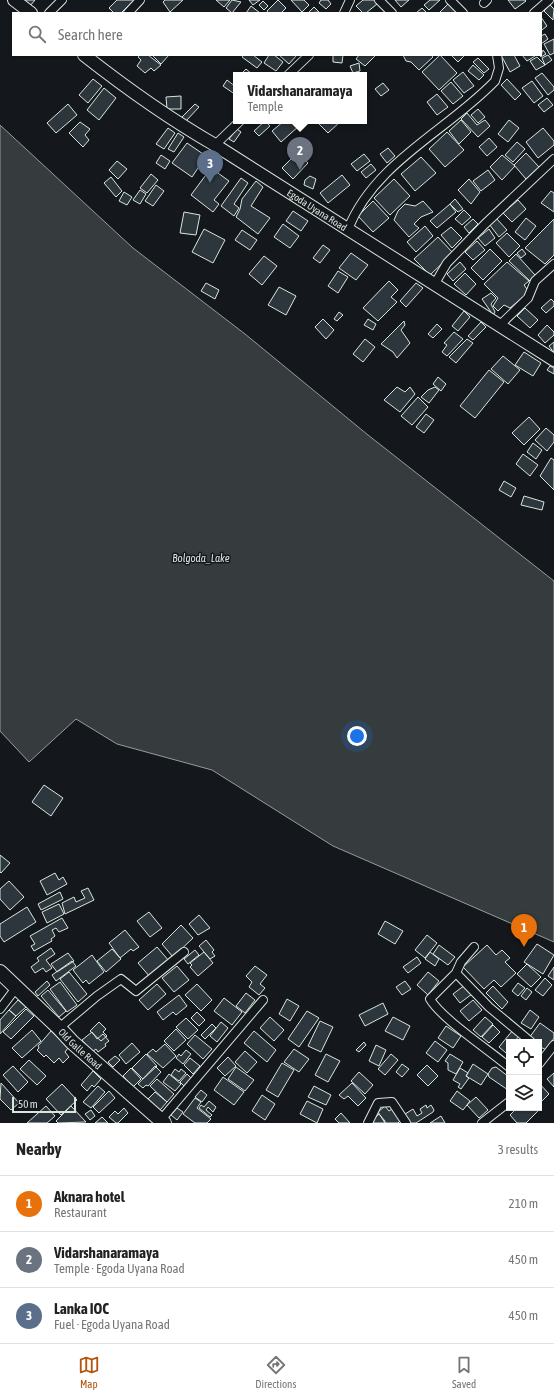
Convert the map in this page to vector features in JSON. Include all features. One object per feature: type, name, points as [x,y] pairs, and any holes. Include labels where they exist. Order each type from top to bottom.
[{"type":"highway","name":"Old Galle Road","points":[[0,972],[105,1073],[161,1122]]},
{"type":"main road","points":[[14,0],[30,12]]},
{"type":"main road","name":"Egoda Uyana Road","points":[[86,56],[115,80],[171,120],[215,145],[498,326],[554,360]]},
{"type":"street","points":[[50,12],[62,0]]},
{"type":"street","points":[[129,12],[140,0]]},
{"type":"street","points":[[344,12],[350,0]]},
{"type":"street","points":[[379,0],[391,12]]},
{"type":"street","points":[[450,0],[462,12]]},
{"type":"street","points":[[535,12],[549,0]]},
{"type":"street","points":[[291,72],[308,56]]},
{"type":"street","points":[[348,229],[362,201],[380,178],[495,81],[499,68],[497,56]]},
{"type":"street","points":[[215,145],[237,124]]},
{"type":"street","points":[[434,285],[446,263],[554,159]]},
{"type":"street","points":[[498,326],[528,298],[535,281],[554,264]]},
{"type":"street","points":[[474,947],[461,962],[456,973],[430,999],[433,1005],[450,1020],[506,1065]]},
{"type":"street","points":[[59,1028],[96,996],[121,979],[136,991],[184,952]]},
{"type":"street","points":[[456,973],[489,1007],[527,1039]]},
{"type":"street","points":[[0,1009],[16,988]]},
{"type":"street","points":[[161,1122],[263,1000]]},
{"type":"street","points":[[542,1052],[554,1045]]},
{"type":"street","points":[[368,1123],[378,1103],[392,1102],[406,1123]]},
{"type":"street","points":[[485,1122],[506,1104]]},
{"type":"water","name":"Bolgoda_Lake","points":[[0,125],[133,248],[245,334],[368,435],[554,581],[554,942],[333,846],[212,770],[117,744],[76,719],[29,762],[0,731]]},
{"type":"building","points":[[23,0],[35,0],[30,6]]},
{"type":"building","points":[[117,0],[134,0],[122,12],[113,12],[109,8]]},
{"type":"building","points":[[165,0],[183,0],[170,12],[163,2]]},
{"type":"building","points":[[216,0],[230,0],[224,7]]},
{"type":"building","points":[[232,0],[241,2],[233,12],[226,8]]},
{"type":"building","points":[[249,0],[260,0],[253,5]]},
{"type":"building","points":[[278,0],[286,8],[282,12],[267,11]]},
{"type":"building","points":[[291,0],[304,0],[309,5],[302,12]]},
{"type":"building","points":[[321,0],[328,0],[331,4],[326,9],[319,3]]},
{"type":"building","points":[[363,0],[374,0],[377,4],[367,12],[362,12],[356,6]]},
{"type":"building","points":[[395,0],[409,0],[401,7]]},
{"type":"building","points":[[430,0],[440,0],[429,10],[424,5]]},
{"type":"building","points":[[508,0],[525,0],[526,1],[515,9]]},
{"type":"building","points":[[263,1],[268,6],[264,10],[259,5]]},
{"type":"building","points":[[450,2],[459,12],[440,12]]},
{"type":"building","points":[[550,5],[554,9],[553,20],[544,11]]},
{"type":"building","points":[[251,6],[259,12],[247,12]]},
{"type":"building","points":[[314,7],[319,12],[309,12]]},
{"type":"building","points":[[422,8],[426,12],[417,12]]},
{"type":"building","points":[[542,18],[547,26],[542,30]]},
{"type":"building","points":[[545,34],[548,39],[542,43],[542,36]]},
{"type":"building","points":[[554,39],[554,53],[550,55],[544,44]]},
{"type":"building","points":[[543,50],[546,54],[541,57],[540,56],[542,56]]},
{"type":"building","points":[[548,55],[552,60],[545,65],[542,58]]},
{"type":"building","points":[[149,56],[161,65],[154,71],[151,68],[145,73],[137,66],[141,60],[138,57]]},
{"type":"building","points":[[153,56],[168,56],[161,64]]},
{"type":"building","points":[[254,56],[262,62],[257,68],[242,57]]},
{"type":"building","points":[[268,56],[275,56],[283,62],[276,71],[264,63]]},
{"type":"building","points":[[280,56],[296,56],[289,64]]},
{"type":"building","points":[[333,56],[343,56],[342,63],[333,62]]},
{"type":"building","points":[[358,56],[375,56],[365,66],[356,59]]},
{"type":"building","points":[[404,56],[433,57],[419,70],[411,62],[406,61]]},
{"type":"building","points":[[439,56],[441,56],[457,73],[439,90],[422,72]]},
{"type":"building","points":[[452,56],[464,56],[458,62]]},
{"type":"building","points":[[502,56],[515,56],[520,66],[510,72]]},
{"type":"building","points":[[523,56],[535,56],[527,61]]},
{"type":"building","points":[[537,57],[545,65],[536,70],[530,61]]},
{"type":"building","points":[[478,58],[489,69],[484,73],[473,62]]},
{"type":"building","points":[[359,63],[360,71],[353,72],[350,66]]},
{"type":"building","points":[[473,65],[484,75],[479,80],[468,71]]},
{"type":"building","points":[[463,72],[474,86],[464,93],[453,80]]},
{"type":"building","points":[[542,73],[554,87],[554,90],[548,95],[535,78]]},
{"type":"building","points":[[93,79],[102,86],[88,103],[79,95]]},
{"type":"building","points":[[507,79],[521,94],[515,100],[501,85]]},
{"type":"building","points":[[227,80],[233,85],[233,93],[223,86]]},
{"type":"building","points":[[532,81],[543,96],[534,103],[522,88]]},
{"type":"building","points":[[451,82],[463,96],[453,104],[441,91]]},
{"type":"building","points":[[383,83],[389,90],[381,96],[375,89]]},
{"type":"building","points":[[104,88],[116,98],[99,120],[87,110]]},
{"type":"building","points":[[437,94],[448,107],[437,115],[427,102]]},
{"type":"building","points":[[181,96],[181,109],[167,109],[166,97]]},
{"type":"building","points":[[547,98],[553,105],[544,112],[538,105]]},
{"type":"building","points":[[68,104],[77,115],[56,133],[47,123]]},
{"type":"building","points":[[195,104],[199,107],[186,121],[182,117]]},
{"type":"building","points":[[478,109],[485,117],[478,123],[471,115]]},
{"type":"building","points":[[467,113],[477,125],[485,120],[490,126],[478,137],[461,119]]},
{"type":"building","points":[[461,120],[471,132],[459,144],[449,131]]},
{"type":"building","points":[[509,120],[519,128],[508,142],[498,134]]},
{"type":"building","points":[[80,122],[90,129],[85,135],[89,140],[83,147],[69,133]]},
{"type":"building","points":[[262,124],[268,124],[270,126],[259,136],[254,131]]},
{"type":"building","points":[[280,124],[297,124],[299,126],[281,142],[272,131]]},
{"type":"building","points":[[319,124],[338,124],[328,133]]},
{"type":"building","points":[[168,128],[175,133],[164,149],[156,144]]},
{"type":"building","points":[[543,128],[554,141],[554,145],[538,158],[526,142]]},
{"type":"building","points":[[237,129],[241,132],[234,142],[229,139]]},
{"type":"building","points":[[447,132],[464,150],[445,167],[429,149]]},
{"type":"building","points":[[178,133],[184,137],[174,152],[168,149]]},
{"type":"building","points":[[489,138],[497,147],[487,156],[479,147]]},
{"type":"building","points":[[517,142],[525,149],[513,162],[505,155]]},
{"type":"building","points":[[187,143],[206,156],[192,177],[172,163]]},
{"type":"building","points":[[388,148],[395,156],[387,163],[380,154]]},
{"type":"building","points":[[298,152],[308,163],[293,179],[282,168]]},
{"type":"building","points":[[526,153],[539,167],[526,179],[514,165]]},
{"type":"building","points":[[364,154],[370,161],[357,171],[351,164]]},
{"type":"building","points":[[161,155],[170,161],[165,169],[156,163]]},
{"type":"building","points":[[502,155],[515,166],[502,180],[490,167]]},
{"type":"building","points":[[421,157],[436,173],[415,191],[401,174]]},
{"type":"building","points":[[117,161],[127,169],[118,179],[109,170]]},
{"type":"building","points":[[371,164],[376,170],[366,178],[361,172]]},
{"type":"building","points":[[211,168],[229,181],[214,200],[219,204],[213,212],[191,195]]},
{"type":"building","points":[[488,170],[495,180],[481,191],[473,181]]},
{"type":"building","points":[[151,174],[158,180],[147,193],[140,188]]},
{"type":"building","points":[[342,175],[350,185],[328,203],[320,193]]},
{"type":"building","points":[[310,176],[316,179],[313,189],[304,185],[305,180]]},
{"type":"building","points":[[111,177],[122,191],[116,197],[104,183]]},
{"type":"building","points":[[241,178],[248,183],[234,204],[239,208],[234,216],[221,206]]},
{"type":"building","points":[[394,179],[410,196],[390,215],[374,198]]},
{"type":"building","points":[[469,179],[480,192],[471,204],[458,190]]},
{"type":"building","points":[[256,181],[263,187],[251,206],[270,218],[258,234],[236,217],[240,209],[242,199]]},
{"type":"building","points":[[156,185],[164,191],[153,206],[145,201]]},
{"type":"building","points":[[140,190],[146,194],[140,204],[133,200]]},
{"type":"building","points":[[551,191],[554,193],[554,212],[541,203]]},
{"type":"building","points":[[124,192],[132,197],[127,205],[119,201]]},
{"type":"building","points":[[455,199],[463,209],[458,212],[450,204]]},
{"type":"building","points":[[518,200],[526,209],[512,222],[503,213]]},
{"type":"building","points":[[373,201],[389,218],[373,232],[358,216]]},
{"type":"building","points":[[423,201],[433,212],[421,217],[414,224],[419,228],[409,237],[394,220],[398,211],[405,204],[415,206]]},
{"type":"building","points":[[450,204],[456,212],[437,228],[430,221]]},
{"type":"building","points":[[464,210],[471,217],[462,225],[455,219]]},
{"type":"building","points":[[293,211],[308,221],[301,231],[286,221]]},
{"type":"building","points":[[184,212],[200,215],[196,235],[180,233]]},
{"type":"building","points":[[496,218],[507,230],[499,237],[489,224]]},
{"type":"building","points":[[526,218],[536,226],[525,240],[515,232]]},
{"type":"building","points":[[473,219],[478,224],[469,233],[464,227]]},
{"type":"building","points":[[554,219],[554,255],[545,264],[525,248]]},
{"type":"building","points":[[283,224],[299,236],[290,248],[274,237]]},
{"type":"building","points":[[425,226],[433,236],[416,252],[407,242]]},
{"type":"building","points":[[451,227],[462,238],[452,248],[441,235]]},
{"type":"building","points":[[204,229],[225,240],[213,263],[192,252]]},
{"type":"building","points":[[489,229],[495,238],[485,246],[478,238]]},
{"type":"building","points":[[242,230],[257,240],[250,250],[235,240]]},
{"type":"building","points":[[507,233],[520,246],[509,257],[496,243]]},
{"type":"building","points":[[438,237],[453,253],[430,275],[414,259]]},
{"type":"building","points":[[477,241],[485,250],[473,260],[465,252]]},
{"type":"building","points":[[323,245],[330,250],[320,263],[313,258]]},
{"type":"building","points":[[490,249],[502,261],[483,280],[471,268]]},
{"type":"building","points":[[522,249],[526,254],[521,258],[517,253]]},
{"type":"building","points":[[351,253],[368,265],[356,280],[339,268]]},
{"type":"building","points":[[516,254],[535,275],[530,281],[509,261]]},
{"type":"building","points":[[264,256],[277,266],[262,285],[249,274]]},
{"type":"building","points":[[460,262],[466,269],[453,281],[447,274]]},
{"type":"building","points":[[507,262],[529,281],[524,285],[529,292],[510,308],[504,305],[498,311],[493,306],[498,298],[484,284]]},
{"type":"building","points":[[338,271],[348,277],[338,293],[328,286]]},
{"type":"building","points":[[465,273],[476,284],[466,295],[454,284]]},
{"type":"building","points":[[389,281],[398,290],[391,297],[397,302],[378,321],[363,308]]},
{"type":"building","points":[[206,283],[219,290],[215,299],[201,291]]},
{"type":"building","points":[[416,283],[423,288],[406,307],[400,301]]},
{"type":"building","points":[[279,287],[296,296],[286,315],[268,305]]},
{"type":"building","points":[[491,293],[496,298],[491,304],[495,312],[493,315],[482,299]]},
{"type":"building","points":[[551,299],[554,302],[554,306],[546,313],[541,308]]},
{"type":"building","points":[[525,308],[538,320],[530,328],[517,316]]},
{"type":"building","points":[[464,311],[470,317],[458,331],[452,326]]},
{"type":"building","points":[[339,312],[343,315],[337,321],[334,319]]},
{"type":"building","points":[[323,319],[334,330],[326,339],[315,327]]},
{"type":"building","points":[[368,319],[376,324],[373,330],[364,325]]},
{"type":"building","points":[[404,321],[405,325],[401,330],[410,343],[397,358],[393,352],[381,344]]},
{"type":"building","points":[[481,322],[486,327],[473,340],[468,336]]},
{"type":"building","points":[[437,324],[442,329],[433,338],[428,334]]},
{"type":"building","points":[[547,325],[554,332],[554,335],[545,343],[538,335]]},
{"type":"building","points":[[454,332],[463,339],[447,356],[442,352],[447,345],[444,343]]},
{"type":"building","points":[[365,339],[375,347],[363,362],[353,354]]},
{"type":"building","points":[[467,339],[473,343],[456,363],[449,357]]},
{"type":"building","points":[[554,342],[554,353],[549,346]]},
{"type":"building","points":[[524,352],[541,363],[533,376],[515,365]]},
{"type":"building","points":[[503,356],[520,370],[508,384],[491,369]]},
{"type":"building","points":[[550,366],[554,368],[554,374],[547,370]]},
{"type":"building","points":[[489,370],[504,382],[475,418],[460,406]]},
{"type":"building","points":[[438,377],[446,384],[441,391],[433,384]]},
{"type":"building","points":[[397,387],[405,392],[410,387],[415,394],[400,412],[384,400]]},
{"type":"building","points":[[435,387],[439,390],[429,403],[421,397],[428,390]]},
{"type":"building","points":[[418,397],[428,407],[412,425],[401,416]]},
{"type":"building","points":[[426,414],[434,420],[424,433],[416,427]]},
{"type":"building","points":[[529,417],[540,429],[524,445],[512,433]]},
{"type":"building","points":[[546,428],[554,435],[554,442],[547,451],[535,440]]},
{"type":"building","points":[[533,443],[542,450],[536,459],[527,452]]},
{"type":"building","points":[[523,454],[538,465],[530,476],[516,464]]},
{"type":"building","points":[[551,458],[554,460],[554,490],[540,476]]},
{"type":"building","points":[[504,481],[516,488],[511,497],[499,490]]},
{"type":"building","points":[[524,496],[544,502],[542,510],[521,505]]},
{"type":"building","points":[[44,785],[63,798],[51,816],[32,802]]},
{"type":"building","points":[[0,855],[10,863],[1,873],[0,872]]},
{"type":"building","points":[[55,873],[59,880],[63,877],[67,884],[47,895],[40,881]]},
{"type":"building","points":[[9,881],[24,897],[10,910],[0,899],[0,889]]},
{"type":"building","points":[[88,888],[94,900],[65,914],[62,903],[74,897],[76,902],[85,898],[81,891]]},
{"type":"building","points":[[60,892],[63,899],[41,910],[38,904]]},
{"type":"building","points":[[59,904],[64,914],[47,923],[42,912]]},
{"type":"building","points":[[27,907],[36,922],[4,942],[0,936],[0,924]]},
{"type":"building","points":[[149,912],[162,928],[150,937],[137,921]]},
{"type":"building","points":[[199,915],[210,928],[198,935],[189,924]]},
{"type":"building","points":[[62,918],[68,928],[59,932],[56,928],[52,930],[55,936],[51,939],[52,941],[34,951],[31,946],[35,944],[30,936]]},
{"type":"building","points":[[385,921],[403,931],[395,944],[378,934]]},
{"type":"building","points":[[181,925],[193,938],[173,957],[162,944]]},
{"type":"building","points":[[125,930],[139,947],[133,951],[131,949],[120,958],[109,943]]},
{"type":"building","points":[[427,935],[437,943],[425,958],[415,950]]},
{"type":"building","points":[[206,940],[214,950],[212,952],[215,956],[210,959],[199,946]]},
{"type":"building","points":[[537,944],[554,955],[543,974],[524,962]]},
{"type":"building","points":[[439,945],[455,957],[448,965],[433,954]]},
{"type":"building","points":[[487,945],[496,955],[502,950],[510,958],[505,962],[516,973],[501,987],[494,980],[484,989],[463,967]]},
{"type":"building","points":[[157,947],[169,961],[150,977],[138,963]]},
{"type":"building","points":[[51,948],[55,954],[46,960],[52,968],[46,972],[43,968],[35,973],[31,967],[39,961],[37,958]]},
{"type":"building","points":[[112,949],[121,959],[106,972],[97,961]]},
{"type":"building","points":[[195,950],[199,955],[188,964],[184,959]]},
{"type":"building","points":[[204,952],[213,963],[198,976],[190,967],[192,965],[190,963]]},
{"type":"building","points":[[430,952],[439,959],[435,966],[425,959]]},
{"type":"building","points":[[68,953],[74,961],[57,972],[51,964]]},
{"type":"building","points":[[92,955],[104,972],[89,984],[86,980],[83,983],[73,970]]},
{"type":"building","points":[[417,957],[421,963],[408,973],[403,967]]},
{"type":"building","points":[[72,961],[76,966],[56,981],[52,975]]},
{"type":"building","points":[[527,964],[541,977],[531,987],[517,974]]},
{"type":"building","points":[[177,966],[189,980],[174,992],[162,978]]},
{"type":"building","points":[[255,966],[267,975],[260,984],[265,988],[259,995],[249,987],[252,982],[246,976]]},
{"type":"building","points":[[554,967],[554,980],[548,976]]},
{"type":"building","points":[[69,972],[87,994],[78,1002],[60,979]]},
{"type":"building","points":[[428,972],[439,981],[428,995],[417,985]]},
{"type":"building","points":[[545,978],[552,985],[543,996],[535,990]]},
{"type":"building","points":[[47,981],[50,985],[38,996],[35,992]]},
{"type":"building","points":[[405,981],[411,989],[402,995],[396,987]]},
{"type":"building","points":[[60,982],[77,1005],[67,1012],[50,989]]},
{"type":"building","points":[[518,983],[525,988],[518,996],[512,991]]},
{"type":"building","points":[[157,984],[166,994],[148,1010],[139,1000]]},
{"type":"building","points":[[197,984],[212,1000],[201,1011],[185,995]]},
{"type":"building","points":[[465,985],[472,994],[460,1003],[453,994]]},
{"type":"building","points":[[493,986],[508,1002],[502,1009],[486,993]]},
{"type":"building","points":[[527,988],[532,992],[526,1000],[521,996]]},
{"type":"building","points":[[48,990],[66,1011],[59,1017],[41,996]]},
{"type":"building","points":[[246,993],[255,1000],[245,1013],[236,1006]]},
{"type":"building","points":[[179,995],[187,1006],[176,1015],[173,1012],[163,1020],[157,1012]]},
{"type":"building","points":[[224,998],[242,1012],[232,1025],[214,1011]]},
{"type":"building","points":[[287,999],[299,1006],[290,1021],[279,1014]]},
{"type":"building","points":[[18,1000],[26,1007],[16,1016],[9,1010]]},
{"type":"building","points":[[473,1000],[482,1010],[469,1021],[460,1011]]},
{"type":"building","points":[[383,1003],[388,1014],[365,1026],[359,1015]]},
{"type":"building","points":[[26,1009],[34,1016],[11,1039],[3,1032]]},
{"type":"building","points":[[9,1010],[16,1016],[0,1034],[0,1020]]},
{"type":"building","points":[[530,1010],[539,1017],[531,1029],[521,1023]]},
{"type":"building","points":[[307,1011],[319,1018],[299,1047],[288,1039]]},
{"type":"building","points":[[197,1012],[205,1020],[199,1026],[191,1018]]},
{"type":"building","points":[[270,1017],[284,1030],[274,1041],[260,1028]]},
{"type":"building","points":[[393,1017],[410,1026],[403,1040],[385,1031]]},
{"type":"building","points":[[485,1017],[493,1024],[481,1037],[473,1030]]},
{"type":"building","points":[[186,1018],[198,1030],[188,1039],[176,1027]]},
{"type":"building","points":[[320,1021],[333,1027],[321,1052],[308,1046]]},
{"type":"building","points":[[99,1022],[106,1029],[103,1032],[107,1036],[101,1041],[90,1031]]},
{"type":"building","points":[[221,1022],[228,1028],[217,1042],[210,1036]]},
{"type":"building","points":[[540,1023],[554,1033],[554,1038],[546,1050],[542,1048],[542,1039],[529,1038]]},
{"type":"building","points":[[212,1024],[216,1028],[205,1039],[201,1035]]},
{"type":"building","points":[[493,1025],[500,1032],[489,1043],[482,1037]]},
{"type":"building","points":[[446,1026],[461,1036],[453,1048],[438,1038]]},
{"type":"building","points":[[176,1029],[186,1040],[174,1051],[164,1041]]},
{"type":"building","points":[[32,1030],[41,1041],[22,1058],[12,1048]]},
{"type":"building","points":[[513,1030],[520,1035],[517,1039],[506,1039],[506,1053],[499,1047]]},
{"type":"building","points":[[51,1031],[68,1048],[65,1052],[69,1057],[63,1063],[59,1058],[54,1063],[46,1055],[44,1057],[37,1050],[39,1048],[38,1046]]},
{"type":"building","points":[[254,1031],[276,1050],[267,1062],[244,1043]]},
{"type":"building","points":[[92,1032],[97,1039],[103,1034],[109,1041],[105,1044],[106,1046],[98,1052],[96,1049],[92,1052],[82,1040]]},
{"type":"building","points":[[195,1035],[212,1049],[203,1059],[187,1044]]},
{"type":"building","points":[[435,1041],[447,1050],[438,1062],[426,1053]]},
{"type":"building","points":[[364,1042],[366,1045],[359,1052],[356,1050]]},
{"type":"building","points":[[132,1043],[140,1052],[126,1064],[119,1055]]},
{"type":"building","points":[[165,1044],[176,1056],[163,1068],[147,1054],[153,1049],[156,1052]]},
{"type":"building","points":[[376,1045],[386,1050],[379,1066],[369,1061]]},
{"type":"building","points":[[294,1049],[309,1059],[299,1072],[284,1062]]},
{"type":"building","points":[[186,1050],[191,1054],[183,1064],[176,1058],[179,1054],[181,1056]]},
{"type":"building","points":[[245,1051],[257,1062],[247,1073],[235,1062]]},
{"type":"building","points":[[146,1054],[157,1066],[143,1079],[132,1068]]},
{"type":"building","points":[[326,1054],[340,1061],[328,1082],[315,1075]]},
{"type":"building","points":[[391,1054],[398,1060],[385,1075],[378,1069]]},
{"type":"building","points":[[450,1054],[463,1062],[456,1074],[448,1070],[448,1063],[445,1061]]},
{"type":"building","points":[[115,1056],[120,1060],[113,1067],[108,1062]]},
{"type":"building","points":[[228,1057],[236,1066],[225,1076],[217,1068]]},
{"type":"building","points":[[190,1058],[200,1066],[193,1074],[184,1065]]},
{"type":"building","points":[[29,1060],[46,1076],[37,1085],[20,1069]]},
{"type":"building","points":[[282,1063],[294,1070],[278,1097],[266,1090]]},
{"type":"building","points":[[402,1064],[409,1069],[402,1077],[396,1072]]},
{"type":"building","points":[[473,1064],[488,1074],[481,1085],[466,1076]]},
{"type":"building","points":[[427,1065],[438,1076],[428,1086],[417,1075]]},
{"type":"building","points":[[13,1066],[28,1082],[18,1092],[3,1075]]},
{"type":"building","points":[[155,1066],[161,1072],[148,1086],[146,1085],[143,1088],[138,1084]]},
{"type":"building","points":[[236,1067],[254,1080],[245,1091],[228,1079]]},
{"type":"building","points":[[496,1067],[506,1075],[506,1089],[489,1077],[488,1074],[492,1068]]},
{"type":"building","points":[[131,1068],[141,1079],[133,1087],[123,1076]]},
{"type":"building","points":[[460,1068],[468,1073],[466,1076],[469,1078],[461,1089],[458,1087],[460,1084],[453,1080]]},
{"type":"building","points":[[175,1069],[179,1072],[181,1069],[186,1073],[179,1081],[171,1075]]},
{"type":"building","points":[[93,1071],[101,1079],[94,1087],[92,1085],[87,1091],[81,1085]]},
{"type":"building","points":[[359,1072],[373,1085],[365,1094],[351,1081]]},
{"type":"building","points":[[554,1073],[554,1087],[547,1079]]},
{"type":"building","points":[[169,1074],[181,1084],[175,1091],[163,1082]]},
{"type":"building","points":[[187,1074],[192,1079],[185,1087],[180,1082]]},
{"type":"building","points":[[223,1077],[244,1092],[234,1105],[214,1090]]},
{"type":"building","points":[[157,1079],[174,1094],[167,1102],[150,1086]]},
{"type":"building","points":[[1,1083],[19,1103],[11,1110],[0,1099]]},
{"type":"building","points":[[352,1083],[366,1098],[358,1106],[348,1096],[344,1099],[339,1095]]},
{"type":"building","points":[[62,1084],[77,1100],[61,1115],[46,1099]]},
{"type":"building","points":[[98,1086],[105,1092],[91,1108],[83,1102]]},
{"type":"building","points":[[314,1086],[331,1095],[326,1105],[308,1097]]},
{"type":"building","points":[[542,1086],[549,1094],[542,1101]]},
{"type":"building","points":[[201,1090],[207,1095],[202,1102],[195,1097]]},
{"type":"building","points":[[109,1091],[115,1098],[99,1113],[93,1107]]},
{"type":"building","points":[[457,1091],[470,1101],[463,1110],[450,1101]]},
{"type":"building","points":[[155,1092],[167,1102],[160,1110],[148,1099]]},
{"type":"building","points":[[262,1095],[275,1104],[265,1120],[252,1111]]},
{"type":"building","points":[[476,1097],[488,1110],[479,1118],[467,1105]]},
{"type":"building","points":[[195,1098],[201,1102],[197,1108],[211,1119],[207,1123],[195,1123],[183,1114]]},
{"type":"building","points":[[209,1101],[216,1107],[213,1112],[208,1107],[206,1110],[212,1115],[210,1117],[199,1108],[201,1105],[204,1107]]},
{"type":"building","points":[[307,1101],[323,1109],[317,1123],[300,1114]]},
{"type":"building","points":[[426,1105],[427,1108],[431,1105],[434,1110],[433,1112],[416,1123],[409,1123],[402,1116],[413,1109],[417,1116],[422,1113],[420,1109]]},
{"type":"building","points":[[46,1106],[55,1116],[47,1123],[27,1123]]},
{"type":"building","points":[[71,1106],[86,1122],[58,1123],[56,1121]]},
{"type":"building","points":[[385,1106],[389,1111],[392,1109],[401,1120],[398,1123],[385,1123],[378,1112]]},
{"type":"building","points":[[124,1108],[128,1113],[118,1123],[109,1117],[115,1111],[118,1114]]},
{"type":"building","points":[[177,1108],[183,1112],[177,1120],[171,1115]]},
{"type":"building","points":[[91,1110],[95,1116],[90,1120],[85,1114]]},
{"type":"building","points":[[514,1111],[538,1111],[526,1123],[517,1123],[510,1115]]},
{"type":"building","points":[[341,1113],[350,1123],[339,1123],[335,1119]]},
{"type":"building","points":[[379,1114],[385,1123],[374,1123],[372,1120]]},
{"type":"building","points":[[441,1116],[445,1123],[430,1123]]},
{"type":"building","points":[[102,1117],[108,1123],[95,1123]]},
{"type":"place","name":"Vidarshanaramaya","points":[[300,170]]},
{"type":"place","name":"Lanka IOC","points":[[210,183]]},
{"type":"place","name":"Aknara hotel","points":[[524,947]]}]
